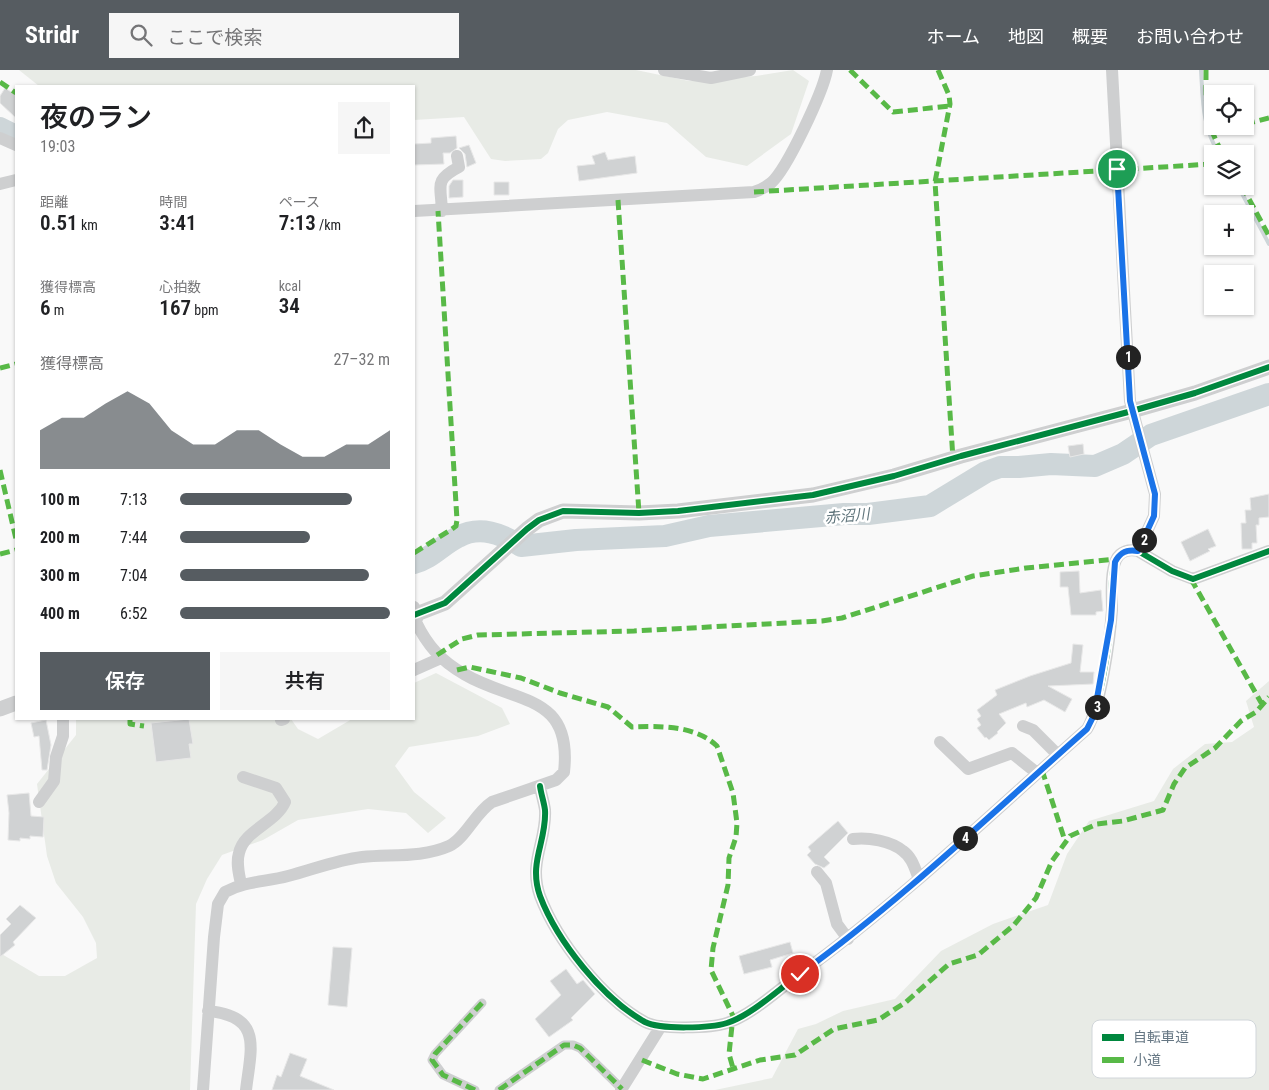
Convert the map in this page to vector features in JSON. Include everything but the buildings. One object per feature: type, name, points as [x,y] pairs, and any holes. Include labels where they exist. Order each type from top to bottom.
[{"type":"street","points":[[664,70],[711,78],[750,70]]},
{"type":"street","points":[[415,210],[754,192],[771,183],[787,159],[821,94],[827,70]]},
{"type":"street","points":[[1112,70],[1132,411],[1155,494],[1154,516],[1138,551]]},
{"type":"street","points":[[0,138],[15,145]]},
{"type":"street","points":[[442,210],[441,180],[443,175],[459,167],[457,156]]},
{"type":"street","points":[[0,184],[15,180]]},
{"type":"street","points":[[203,1090],[218,904],[224,892],[241,884],[286,877],[334,862],[362,857],[409,855],[450,846],[482,808],[492,802],[556,780],[564,772],[566,748],[563,732],[558,722],[534,703],[465,675],[441,658],[424,640],[416,622],[415,612],[445,603],[539,520],[563,511],[639,513],[678,511],[813,495],[894,476],[1132,411],[1195,393],[1269,367]]},
{"type":"street","points":[[540,786],[545,811],[535,872],[540,894],[562,940],[598,984],[646,1022],[661,1026],[716,1026],[729,1022],[762,1002],[848,939],[919,879],[1087,729],[1094,715],[1111,620],[1115,562],[1117,557],[1126,551],[1138,551],[1172,571],[1193,579],[1269,551]]},
{"type":"street","points":[[415,670],[441,658]]},
{"type":"street","points":[[0,709],[15,703]]},
{"type":"street","points":[[39,802],[54,781],[56,757],[63,736],[63,720]]},
{"type":"street","points":[[1023,726],[1033,730],[1058,754]]},
{"type":"street","points":[[940,742],[968,769],[1012,753],[1037,773]]},
{"type":"street","points":[[241,884],[238,860],[241,847],[282,810],[285,802],[276,788],[243,777]]},
{"type":"street","points":[[853,839],[870,839],[903,850],[912,860],[919,879]]},
{"type":"street","points":[[817,872],[826,883],[837,924],[848,939]]},
{"type":"street","points":[[475,1090],[443,1075],[432,1060],[435,1054],[482,1003]]},
{"type":"street","points":[[208,1011],[223,1012],[239,1018],[249,1029],[252,1041],[246,1090]]},
{"type":"street","points":[[499,1090],[564,1045],[569,1045],[580,1048],[621,1090],[661,1026]]},
{"type":"shaded area","points":[[19,70],[636,70],[689,81],[756,76],[793,70],[809,81],[791,134],[747,166],[706,157],[667,123],[607,112],[568,120],[558,129],[548,153],[541,159],[505,161],[491,159],[464,117],[415,120],[415,85],[38,85]]},
{"type":"shaded area","points":[[436,673],[502,708],[510,724],[478,736],[409,747],[395,766],[414,792],[446,818],[428,833],[406,813],[368,809],[298,820],[263,840],[222,855],[207,879],[196,904],[190,1090],[0,1090],[0,953],[39,976],[65,976],[97,958],[96,943],[83,917],[56,883],[47,856],[37,784],[76,735],[76,720],[292,720],[298,729],[318,739],[350,720],[415,720],[415,683]]},
{"type":"shaded area","points":[[1269,681],[1269,1090],[715,1090],[772,1078],[798,1029],[816,1024],[843,1011],[895,999],[941,951],[993,924],[1048,905],[1067,854],[1089,821],[1154,801],[1173,769],[1205,744],[1232,742],[1254,727],[1246,701]]},
{"type":"waterway","points":[[1201,70],[1206,123],[1214,145]]},
{"type":"waterway","name":"赤沼川","points":[[0,128],[15,136]]},
{"type":"waterway","points":[[1243,195],[1269,244]]},
{"type":"waterway","name":"赤沼川","points":[[415,563],[466,533],[483,531],[499,535],[521,546],[576,540],[665,536],[709,526],[844,514],[868,514],[930,506],[986,472],[1000,467],[1051,464],[1095,466],[1123,454],[1151,435],[1269,394]]},
{"type":"marked path","points":[[850,70],[893,112],[950,106]]},
{"type":"marked path","points":[[938,70],[949,95],[950,104],[935,182],[953,459]]},
{"type":"marked path","points":[[1206,70],[1208,113],[1218,145]]},
{"type":"marked path","points":[[0,82],[15,92]]},
{"type":"marked path","points":[[1254,122],[1269,118]]},
{"type":"marked path","points":[[754,192],[1204,164]]},
{"type":"marked path","points":[[1247,195],[1269,236]]},
{"type":"marked path","points":[[618,200],[639,513]]},
{"type":"marked path","points":[[415,552],[456,526],[457,520],[438,211]]},
{"type":"marked path","points":[[0,368],[15,364]]},
{"type":"marked path","points":[[0,470],[15,535]]},
{"type":"marked path","points":[[0,554],[15,550]]},
{"type":"marked path","points":[[437,655],[462,639],[478,635],[634,631],[822,621],[842,618],[973,576],[1026,568],[1116,559]]},
{"type":"marked path","points":[[1191,579],[1263,706]]},
{"type":"marked path","points":[[457,670],[470,667],[521,678],[560,693],[608,707],[632,727],[665,727],[688,730],[708,739],[717,746],[733,793],[737,823],[736,837],[729,858],[728,885],[713,948],[711,970],[733,1016],[729,1054],[733,1068]]},
{"type":"marked path","points":[[642,1060],[677,1074],[703,1079],[760,1060],[795,1055],[834,1029],[878,1020],[906,1002],[949,964],[978,955],[1014,925],[1036,898],[1052,861],[1070,836],[1097,824],[1123,821],[1163,810],[1174,784],[1185,768],[1215,748],[1241,721],[1256,712],[1269,697]]},
{"type":"marked path","points":[[130,720],[130,724],[144,726]]},
{"type":"marked path","points":[[1042,770],[1065,841]]},
{"type":"marked path","points":[[475,1090],[443,1075],[432,1060],[435,1054],[482,1003]]},
{"type":"marked path","points":[[499,1090],[564,1045],[573,1045],[580,1048],[622,1089]]},
{"type":"cycle path","points":[[415,615],[445,603],[527,529],[539,520],[563,511],[639,513],[678,511],[813,495],[894,476],[961,456],[1132,411],[1195,393],[1269,367]]},
{"type":"cycle path","points":[[540,786],[545,810],[545,821],[537,862],[537,884],[548,913],[570,950],[583,967],[613,999],[629,1012],[652,1025],[686,1027],[727,1023],[746,1014],[765,1001],[875,916],[1087,729],[1097,705],[1101,689],[1111,622],[1113,572],[1116,560],[1122,553],[1131,550],[1138,551],[1172,571],[1193,579],[1269,551]]},
{"type":"route","points":[[800,974],[874,918],[1006,802],[1087,729],[1092,722],[1098,700],[1111,620],[1115,562],[1121,553],[1132,550],[1138,551],[1154,516],[1155,505],[1152,477],[1130,401],[1117,169]]}]
